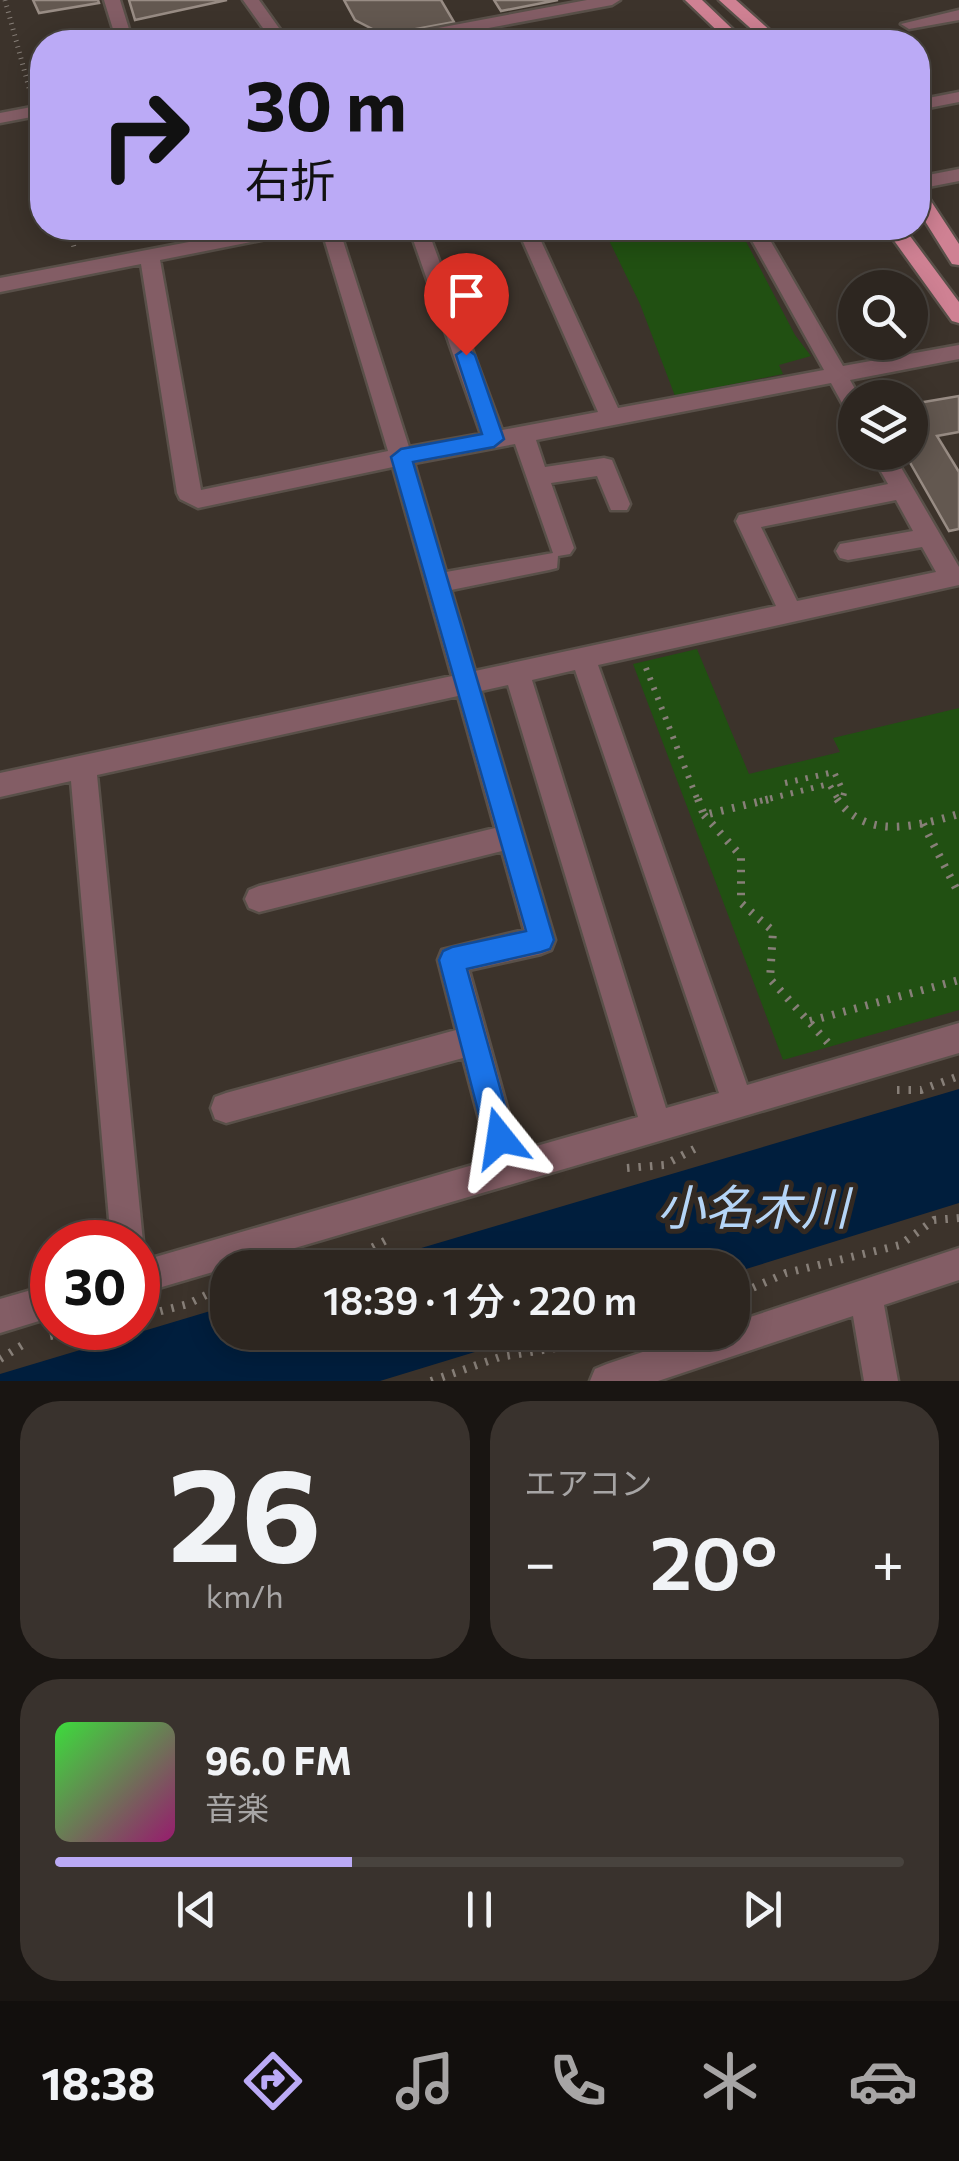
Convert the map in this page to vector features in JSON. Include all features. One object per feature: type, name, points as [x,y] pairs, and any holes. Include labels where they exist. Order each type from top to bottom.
[{"type":"main road","points":[[692,0],[725,30]]},
{"type":"main road","points":[[727,0],[761,30]]},
{"type":"main road","points":[[930,214],[957,253]]},
{"type":"main road","points":[[903,240],[959,316]]},
{"type":"street","points":[[112,0],[121,30]]},
{"type":"street","points":[[251,0],[272,30]]},
{"type":"street","points":[[453,30],[612,0]]},
{"type":"street","points":[[908,24],[959,14]]},
{"type":"street","points":[[930,103],[959,97]]},
{"type":"street","points":[[0,118],[30,112]]},
{"type":"street","points":[[930,181],[959,175]]},
{"type":"street","points":[[0,285],[150,257],[194,240]]},
{"type":"street","points":[[334,240],[541,940],[452,960],[508,1170]]},
{"type":"street","points":[[422,240],[494,439]]},
{"type":"street","points":[[531,240],[612,417]]},
{"type":"street","points":[[761,240],[840,380]]},
{"type":"street","points":[[150,257],[188,493],[198,500],[401,457],[959,352]]},
{"type":"street","points":[[436,583],[555,554],[538,477],[522,434]]},
{"type":"street","points":[[538,477],[604,466],[619,504]]},
{"type":"street","points":[[0,785],[955,577],[891,470]]},
{"type":"street","points":[[791,614],[748,520],[902,490]]},
{"type":"street","points":[[848,551],[928,537]]},
{"type":"street","points":[[584,660],[738,1103]]},
{"type":"street","points":[[517,672],[656,1127]]},
{"type":"street","points":[[83,768],[126,1220]]},
{"type":"street","points":[[259,898],[510,837]]},
{"type":"street","points":[[160,1272],[959,1038]]},
{"type":"street","points":[[226,1108],[473,1040]]},
{"type":"street","points":[[607,1381],[959,1264]]},
{"type":"street","points":[[866,1294],[882,1381]]},
{"type":"street","points":[[0,1316],[30,1308]]},
{"type":"path","points":[[5,0],[30,81]]},
{"type":"path","points":[[638,648],[704,815],[710,827],[731,840],[740,852],[741,903],[770,925],[776,942],[770,960],[770,979],[810,1020],[832,1049],[843,1073]]},
{"type":"path","points":[[784,783],[834,772],[844,794],[841,802]]},
{"type":"path","points":[[704,815],[829,784],[841,802],[873,827],[893,829],[959,814]]},
{"type":"path","points":[[923,824],[959,894]]},
{"type":"path","points":[[810,1020],[959,980]]},
{"type":"path","points":[[750,1289],[786,1272],[900,1245],[934,1220],[959,1218]]},
{"type":"path","points":[[160,1311],[188,1304],[210,1293]]},
{"type":"path","points":[[0,1360],[30,1342]]},
{"type":"path","points":[[431,1381],[500,1357],[543,1350]]},
{"type":"green space","points":[[609,240],[745,240],[795,335],[811,356],[779,365],[783,374],[675,396],[640,304]]},
{"type":"green space","points":[[697,649],[749,774],[840,752],[833,738],[959,708],[959,1010],[783,1060],[633,664]]},
{"type":"water","name":"小名木川","points":[[959,1089],[959,1203],[750,1268],[750,1250],[414,1250]]},
{"type":"water","points":[[210,1311],[210,1350],[481,1350],[380,1381],[0,1381],[0,1374],[80,1350],[160,1350],[160,1326]]},
{"type":"building","points":[[33,0],[98,0],[99,3],[39,13]]},
{"type":"building","points":[[129,0],[227,0],[135,20]]},
{"type":"building","points":[[344,0],[441,0],[454,22],[411,30],[374,30],[355,20]]},
{"type":"building","points":[[494,0],[558,0],[501,11]]},
{"type":"building","points":[[959,396],[959,432],[937,436],[959,472],[959,529],[949,531],[914,470],[928,470],[928,401]]},
{"type":"route","points":[[466,355],[494,439],[401,457],[541,940],[452,960],[500,1138]]}]
